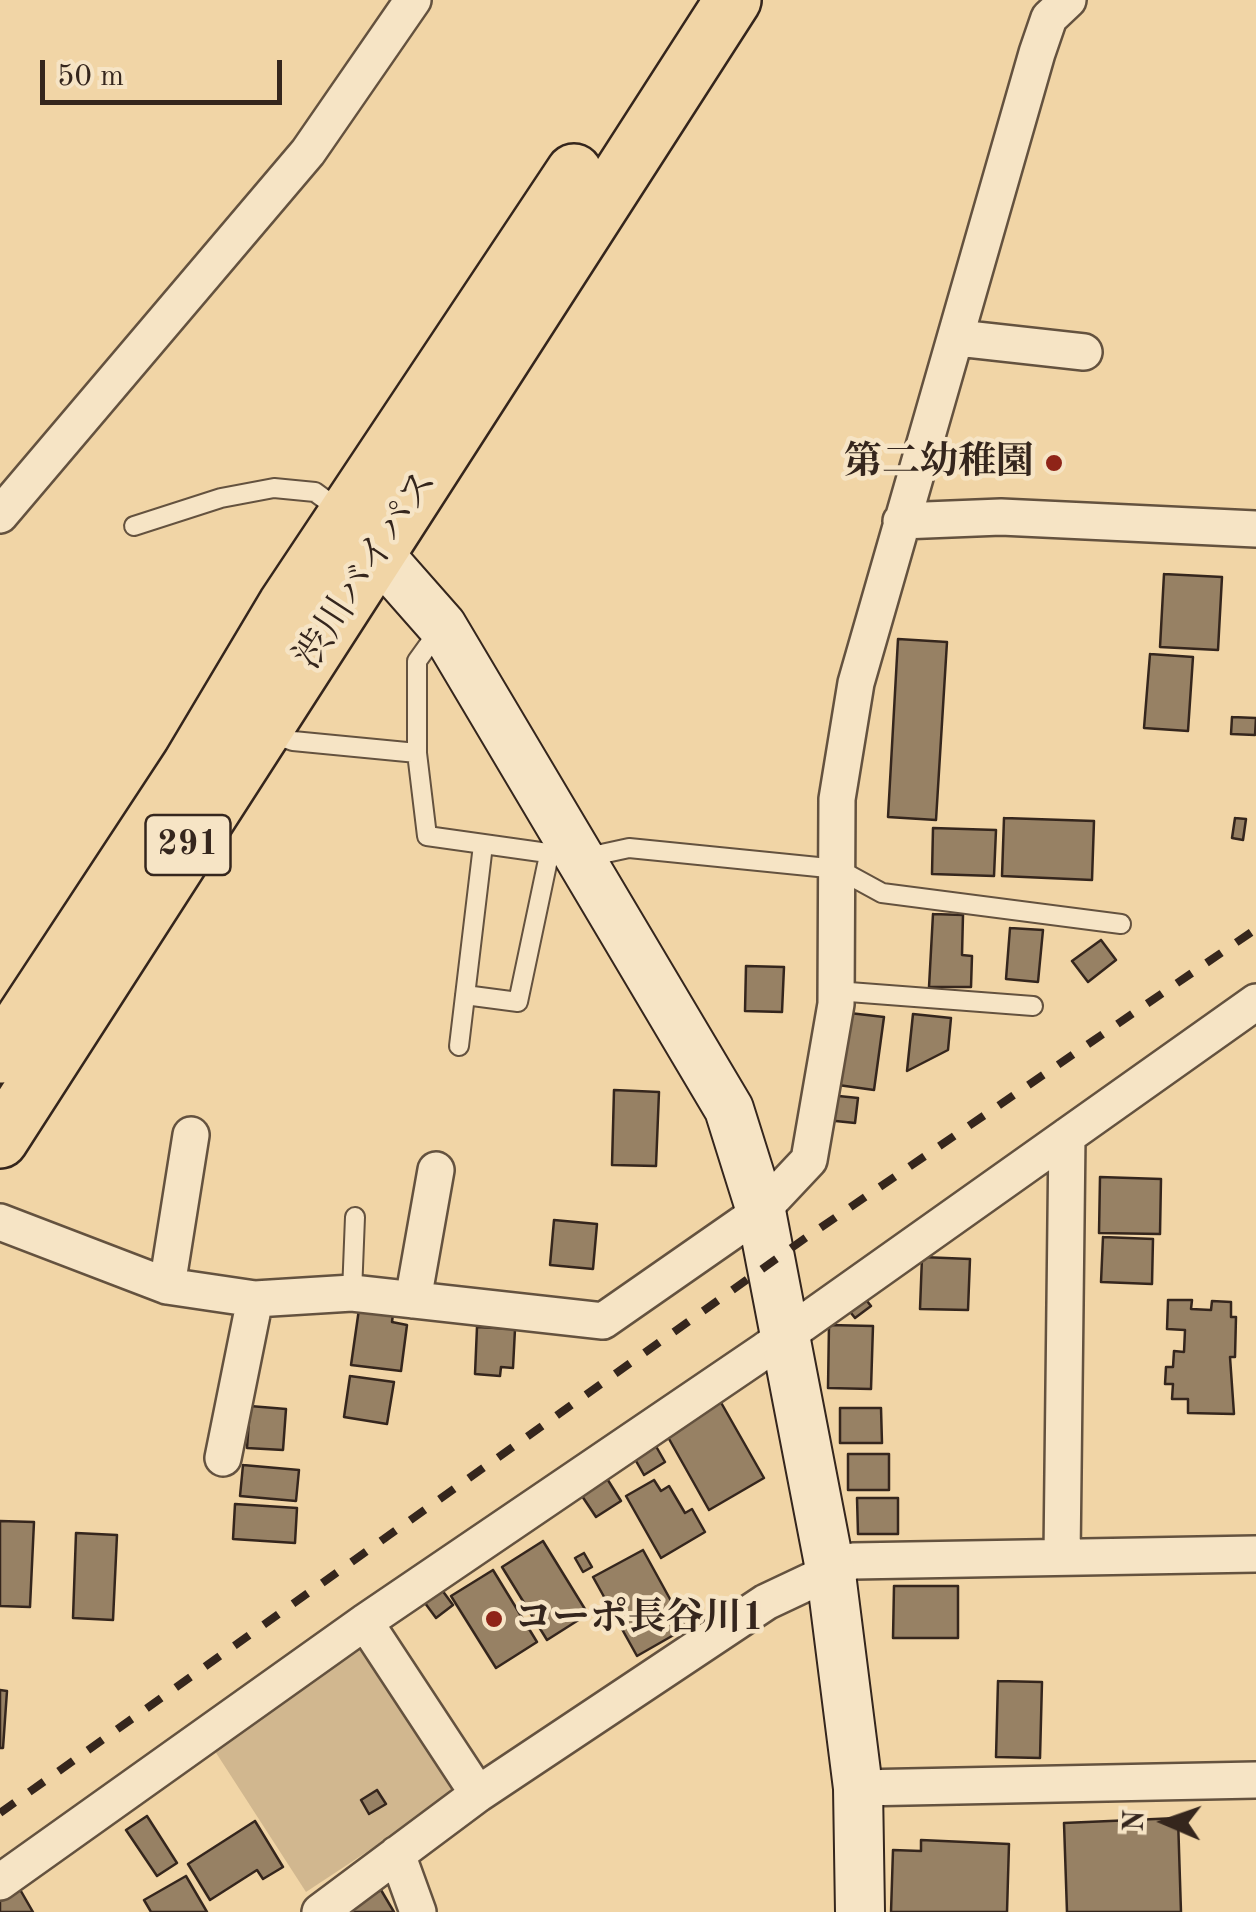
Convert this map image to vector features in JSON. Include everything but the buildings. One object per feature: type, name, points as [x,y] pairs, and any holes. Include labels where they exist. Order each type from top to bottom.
[{"type":"highway","name":"渋川バイパス","points":[[0,1140],[262,731],[364,536],[691,0]]},
{"type":"highway","name":"渋川バイパス","points":[[0,1055],[190,766],[286,605],[364,536],[604,194],[733,0]]},
{"type":"street","points":[[0,515],[308,152],[413,0]]},
{"type":"street","points":[[0,1222],[167,1286],[255,1299],[352,1293],[602,1320],[761,1211],[809,1160],[836,991],[837,799],[856,683],[1037,54],[1049,18],[1068,0]]},
{"type":"street","points":[[958,338],[1084,352]]},
{"type":"street","points":[[901,521],[1001,517],[1256,529]]},
{"type":"street","points":[[364,536],[442,626],[566,856],[729,1109],[761,1211],[831,1574],[858,1788],[860,1912]]},
{"type":"street","points":[[0,1882],[365,1622],[784,1337],[1256,1002]]},
{"type":"street","points":[[167,1286],[190,1135]]},
{"type":"street","points":[[1062,1556],[1067,1136]]},
{"type":"street","points":[[413,1300],[436,1170]]},
{"type":"street","points":[[223,1458],[255,1299]]},
{"type":"street","points":[[320,1912],[478,1794],[766,1602],[853,1561],[1256,1554]]},
{"type":"street","points":[[365,1622],[478,1794]]},
{"type":"street","points":[[858,1788],[1256,1780]]},
{"type":"street","points":[[397,1854],[418,1912]]},
{"type":"lane","points":[[134,526],[222,498],[274,488],[315,492],[364,536]]},
{"type":"lane","points":[[442,626],[417,662],[418,753],[427,836],[566,856],[629,848],[838,870],[882,893],[1121,924]]},
{"type":"lane","points":[[262,731],[293,741],[418,753]]},
{"type":"lane","points":[[459,1046],[483,845]]},
{"type":"lane","points":[[466,995],[518,1002],[566,856]]},
{"type":"lane","points":[[836,991],[1033,1006]]},
{"type":"lane","points":[[352,1293],[356,1217]]},
{"type":"shaded area","points":[[359,1641],[453,1777],[453,1795],[306,1892],[211,1745]]},
{"type":"railway","points":[[0,1813],[804,1239],[1256,929]]},
{"type":"place","name":"第二幼稚園","points":[[1054,463]]},
{"type":"place","name":"コーポ長谷川1","points":[[494,1619]]}]
